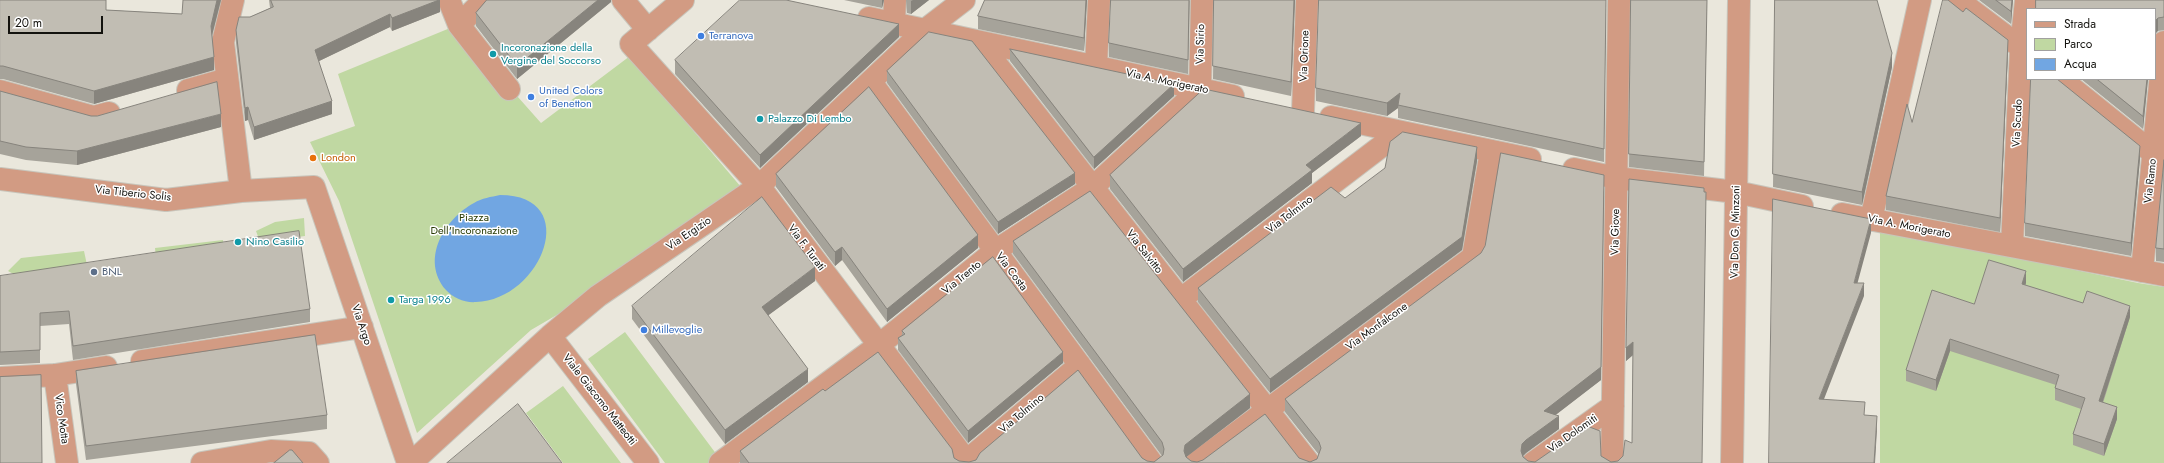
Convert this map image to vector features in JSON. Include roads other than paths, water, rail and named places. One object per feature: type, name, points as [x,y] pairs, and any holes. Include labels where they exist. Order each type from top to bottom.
[{"type":"street","points":[[233,0],[223,42],[241,191]]},
{"type":"street","points":[[449,0],[459,25],[509,89]]},
{"type":"street","points":[[459,25],[484,0]]},
{"type":"street","points":[[623,0],[648,30],[684,0]]},
{"type":"street","points":[[894,23],[895,0]]},
{"type":"street","name":"Via Ergizio","points":[[409,463],[550,336],[598,296],[760,186],[925,30],[964,0]]},
{"type":"street","points":[[1096,67],[1099,0]]},
{"type":"street","name":"Via Sirio","points":[[1200,89],[1202,0]]},
{"type":"street","name":"Via Orione","points":[[1303,111],[1307,0]]},
{"type":"street","name":"Via Giove","points":[[1612,463],[1619,0]]},
{"type":"street","name":"Via Don G. Minzoni","points":[[1732,463],[1739,0]]},
{"type":"street","points":[[1871,220],[1920,0]]},
{"type":"street","points":[[1958,0],[2024,49]]},
{"type":"street","name":"Via Scudo","points":[[2012,246],[2026,0]]},
{"type":"street","name":"Via A. Morigerato","points":[[847,13],[1251,100]]},
{"type":"street","name":"Via F. Turati","points":[[648,30],[631,44],[760,186],[966,462]]},
{"type":"street","name":"Via Salvitto","points":[[979,42],[1268,408],[1309,463]]},
{"type":"street","name":"Via Ramo","points":[[2142,271],[2159,158],[2164,42]]},
{"type":"street","points":[[168,96],[227,79]]},
{"type":"street","points":[[2062,80],[2159,158]]},
{"type":"street","name":"Via Costa","points":[[871,82],[1152,463]]},
{"type":"street","name":"Via Trento","points":[[720,463],[879,345],[995,251],[1093,187],[1200,89]]},
{"type":"street","points":[[0,91],[94,117],[131,107]]},
{"type":"street","name":"Via A. Morigerato","points":[[1281,106],[1617,178],[1736,192],[1871,220],[2164,275]]},
{"type":"street","name":"Via Tolmino","points":[[1181,299],[1400,132]]},
{"type":"street","name":"Via Monfalcone","points":[[1196,463],[1473,257],[1490,151]]},
{"type":"street","name":"Via Tiberio Solis","points":[[0,179],[166,200],[241,191],[314,187]]},
{"type":"street","name":"Via Argo","points":[[314,187],[409,463]]},
{"type":"street","points":[[0,378],[55,375],[362,327]]},
{"type":"street","name":"Viale Giacomo Matteotti","points":[[550,336],[648,463]]},
{"type":"street","name":"Via Tolmino","points":[[966,462],[1080,365]]},
{"type":"street","name":"Vico Motta","points":[[55,375],[67,463]]},
{"type":"street","name":"Via Dolomiti","points":[[1532,463],[1613,406]]},
{"type":"street","points":[[202,463],[272,451],[309,453],[318,463]]},
{"type":"water","points":[[500,195],[526,200],[541,211],[546,228],[544,248],[534,267],[519,284],[499,297],[476,302],[468,302],[452,295],[446,290],[439,278],[435,266],[439,241],[453,219],[463,210],[480,200]]},
{"type":"place","name":"Terranova","points":[[701,36]]},
{"type":"place","name":"Incoronazione della Vergine del Soccorso","points":[[493,54]]},
{"type":"place","name":"United Colors of Benetton","points":[[531,97]]},
{"type":"place","name":"Palazzo Di Lembo","points":[[760,119]]},
{"type":"place","name":"London","points":[[313,158]]},
{"type":"place","name":"Nino Casilio","points":[[238,242]]},
{"type":"place","name":"BNL","points":[[94,272]]},
{"type":"place","name":"Targa 1996","points":[[391,300]]},
{"type":"place","name":"Millevoglie","points":[[644,330]]},
{"type":"park label","name":"Piazza Dell'Incoronazione","points":[[474,224]]}]
